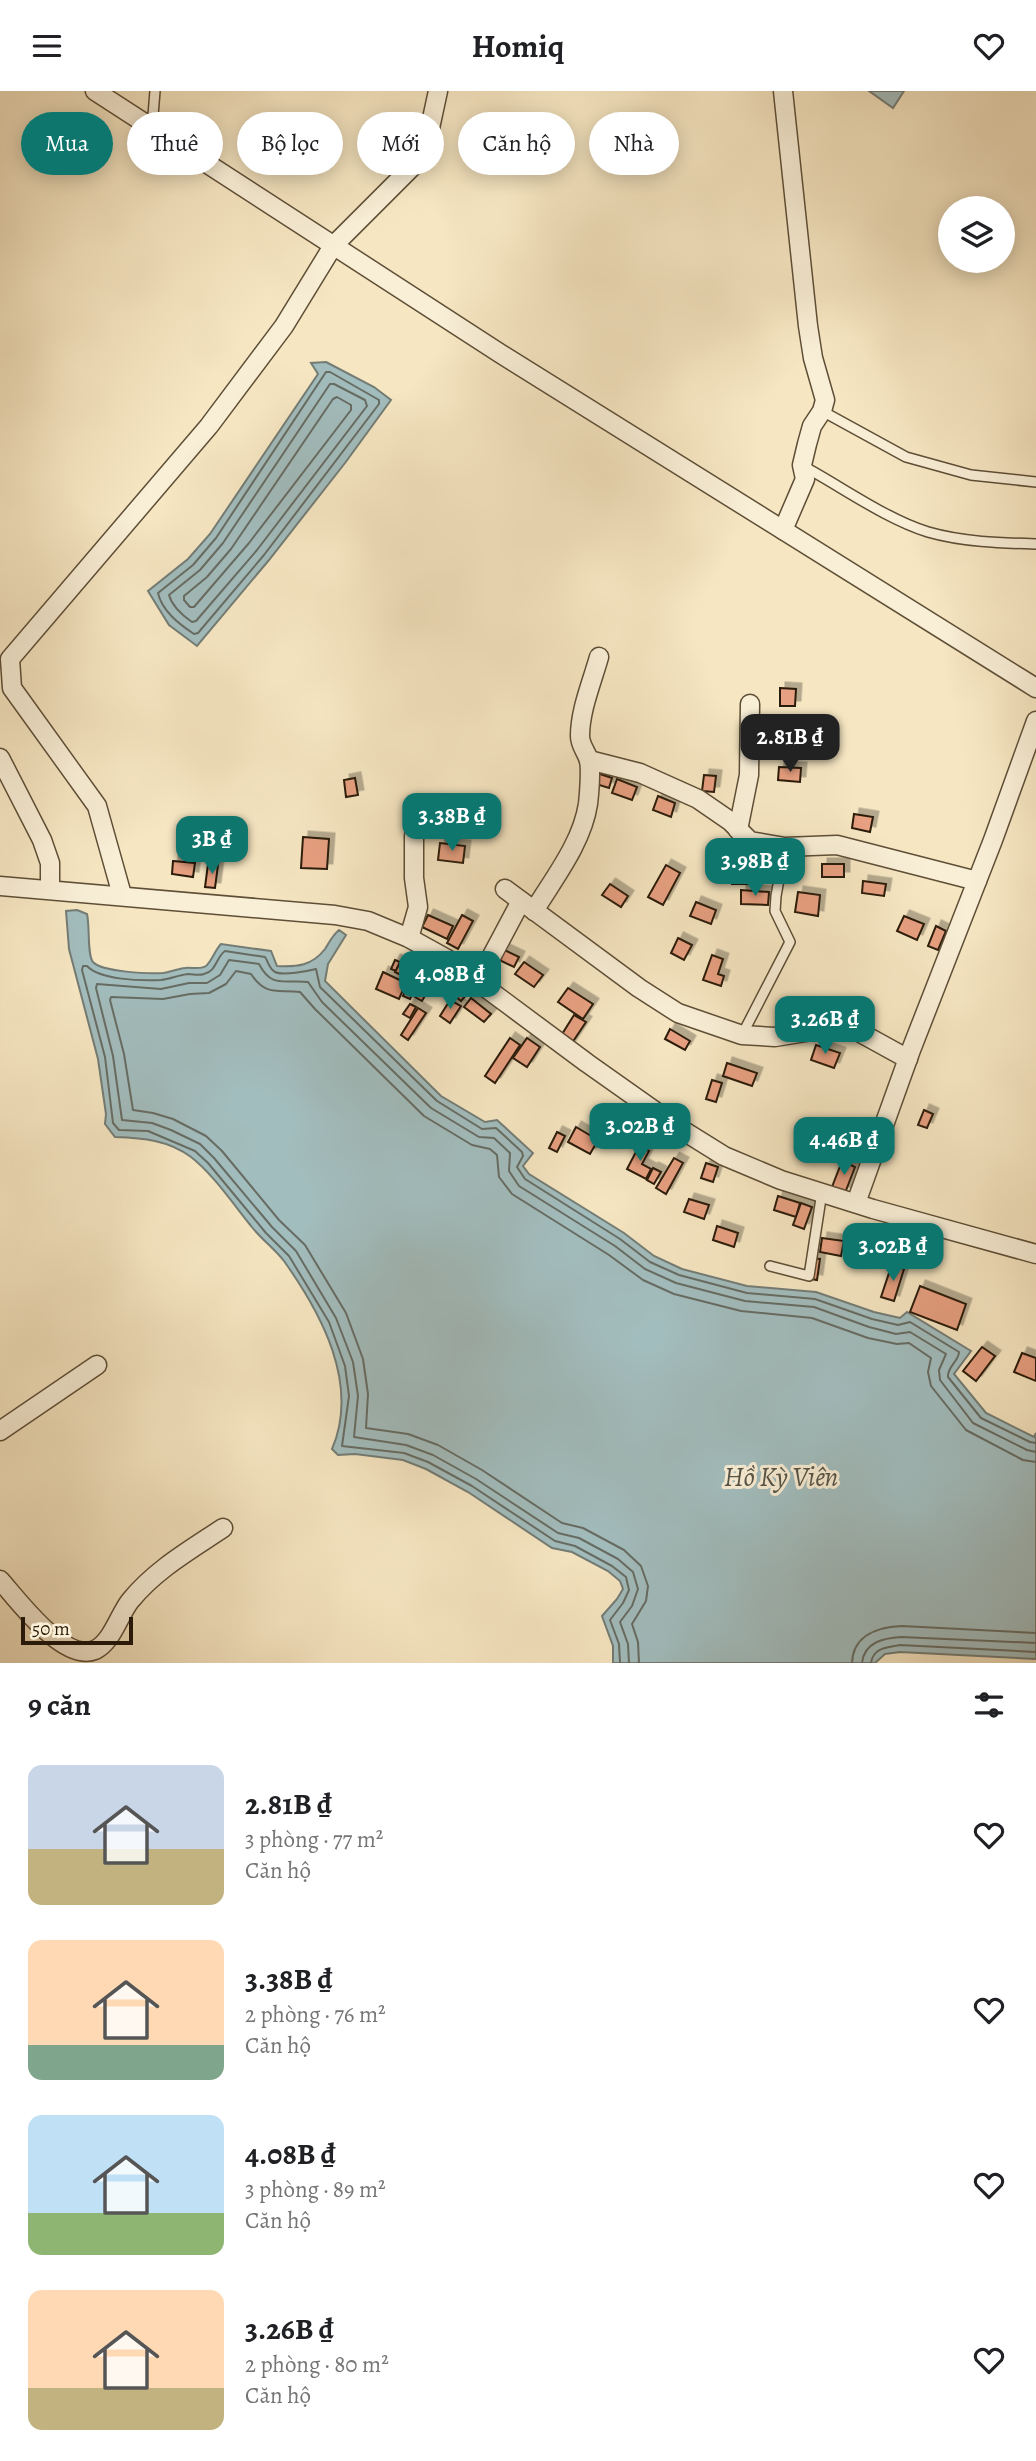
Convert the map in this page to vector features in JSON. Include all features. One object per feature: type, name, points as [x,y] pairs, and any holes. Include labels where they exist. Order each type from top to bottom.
[{"type":"street","points":[[95,91],[127,112]]},
{"type":"street","points":[[0,676],[10,659],[209,426],[284,326],[333,246],[418,161],[430,128],[438,91]]},
{"type":"street","points":[[783,91],[798,212],[808,326],[813,358],[825,400],[822,411],[812,426],[802,465],[805,479],[783,530]]},
{"type":"street","points":[[223,174],[501,354],[1036,688]]},
{"type":"street","points":[[478,982],[528,906],[568,855],[584,822],[588,803],[589,760],[580,744],[580,735],[599,657]]},
{"type":"street","points":[[10,659],[12,688],[97,806],[122,895]]},
{"type":"street","points":[[737,830],[748,775],[750,704]]},
{"type":"street","points":[[856,1203],[1036,720]]},
{"type":"street","points":[[0,758],[42,840],[50,863],[50,889]]},
{"type":"street","points":[[589,760],[640,773],[698,799],[730,821],[750,841],[785,847],[837,845],[977,881]]},
{"type":"street","points":[[409,938],[418,907],[414,878],[414,836]]},
{"type":"street","points":[[0,886],[335,915],[368,921],[409,938],[447,959],[679,1128],[724,1156],[781,1179],[856,1203],[1036,1254]]},
{"type":"street","points":[[505,889],[639,988],[678,1013],[742,1035],[775,1037],[830,1028],[845,1029],[859,1032],[908,1059]]},
{"type":"street","points":[[0,1431],[97,1365]]},
{"type":"street","points":[[0,1580],[49,1634],[66,1648],[95,1650],[108,1637],[129,1602],[160,1571],[223,1528]]},
{"type":"lane","points":[[153,112],[155,91]]},
{"type":"lane","points":[[822,411],[906,457],[971,475],[1036,482]]},
{"type":"lane","points":[[802,465],[883,511],[927,531],[956,539],[1036,544]]},
{"type":"lane","points":[[742,1035],[790,942],[775,911],[785,847]]},
{"type":"lane","points":[[770,1266],[809,1276],[822,1192]]},
{"type":"water","points":[[869,91],[904,91],[893,108]]},
{"type":"water","points":[[326,362],[374,387],[391,400],[269,560],[197,646],[169,625],[148,591],[188,559],[210,534],[318,374],[311,363]]},
{"type":"water","name":"Hồ Kỳ Viên","points":[[77,910],[87,914],[93,962],[106,968],[137,973],[163,973],[204,967],[221,944],[271,951],[277,966],[298,966],[320,955],[339,930],[346,935],[328,964],[325,981],[441,1096],[485,1122],[497,1120],[533,1153],[523,1166],[529,1174],[624,1233],[654,1256],[682,1269],[747,1286],[816,1292],[900,1318],[907,1312],[971,1351],[954,1374],[986,1413],[1034,1437],[1036,1433],[1036,1659],[900,1652],[885,1654],[875,1663],[613,1663],[613,1646],[602,1616],[623,1589],[620,1581],[608,1571],[572,1552],[552,1548],[468,1492],[426,1469],[403,1460],[355,1454],[338,1455],[332,1449],[342,1400],[339,1375],[323,1326],[284,1261],[191,1157],[155,1141],[115,1137],[105,1124],[98,1059],[69,949],[66,911]]},
{"type":"building","points":[[780,688],[796,689],[795,706],[780,706]]},
{"type":"building","points":[[757,728],[779,728],[779,743],[757,743]]},
{"type":"building","points":[[779,767],[801,768],[800,782],[778,780]]},
{"type":"building","points":[[591,771],[612,778],[609,788],[596,784]]},
{"type":"building","points":[[704,775],[716,776],[714,792],[702,791]]},
{"type":"building","points":[[355,778],[358,795],[346,797],[344,780]]},
{"type":"building","points":[[617,779],[637,787],[632,800],[612,793]]},
{"type":"building","points":[[658,796],[675,803],[671,817],[653,810]]},
{"type":"building","points":[[854,814],[873,817],[870,832],[852,828]]},
{"type":"building","points":[[303,837],[329,839],[327,869],[301,868]]},
{"type":"building","points":[[440,843],[465,846],[463,863],[438,860]]},
{"type":"building","points":[[758,858],[759,884],[732,884],[731,859]]},
{"type":"building","points":[[173,861],[195,863],[193,877],[172,874]]},
{"type":"building","points":[[208,864],[218,865],[215,888],[205,887]]},
{"type":"building","points":[[822,864],[844,864],[844,877],[822,877]]},
{"type":"building","points":[[666,865],[680,873],[663,905],[648,897]]},
{"type":"building","points":[[863,881],[886,884],[884,896],[862,893]]},
{"type":"building","points":[[610,884],[628,896],[621,907],[602,895]]},
{"type":"building","points":[[741,890],[769,892],[768,905],[741,904]]},
{"type":"building","points":[[798,892],[820,895],[818,916],[795,912]]},
{"type":"building","points":[[696,902],[716,910],[711,924],[690,916]]},
{"type":"building","points":[[428,915],[453,926],[447,939],[422,927]]},
{"type":"building","points":[[462,915],[473,921],[458,949],[447,943]]},
{"type":"building","points":[[904,916],[924,924],[917,940],[897,931]]},
{"type":"building","points":[[936,926],[946,931],[938,950],[928,946]]},
{"type":"building","points":[[678,938],[692,945],[684,960],[671,953]]},
{"type":"building","points":[[498,947],[519,957],[514,967],[493,957]]},
{"type":"building","points":[[712,955],[723,959],[718,974],[724,976],[721,986],[703,980]]},
{"type":"building","points":[[395,960],[400,962],[396,971],[391,969]]},
{"type":"building","points":[[524,962],[543,975],[534,987],[515,974]]},
{"type":"building","points":[[400,963],[416,970],[411,980],[395,972]]},
{"type":"building","points":[[383,972],[406,983],[399,999],[376,989]]},
{"type":"building","points":[[423,983],[430,987],[422,1001],[415,997]]},
{"type":"building","points":[[408,985],[415,989],[410,999],[403,996]]},
{"type":"building","points":[[460,987],[468,993],[461,1001],[454,995]]},
{"type":"building","points":[[568,988],[593,1004],[583,1019],[558,1002]]},
{"type":"building","points":[[471,998],[491,1014],[484,1022],[464,1007]]},
{"type":"building","points":[[450,1000],[461,1006],[450,1023],[440,1016]]},
{"type":"building","points":[[410,1004],[416,1007],[410,1018],[403,1014]]},
{"type":"building","points":[[418,1008],[426,1013],[408,1040],[401,1035]]},
{"type":"building","points":[[574,1015],[586,1022],[570,1046],[559,1039]]},
{"type":"building","points":[[670,1029],[690,1041],[685,1050],[665,1039]]},
{"type":"building","points":[[510,1038],[520,1045],[495,1083],[485,1076]]},
{"type":"building","points":[[527,1038],[540,1047],[527,1067],[513,1058]]},
{"type":"building","points":[[816,1045],[840,1053],[834,1068],[811,1060]]},
{"type":"building","points":[[727,1063],[757,1073],[752,1086],[723,1076]]},
{"type":"building","points":[[712,1080],[722,1083],[716,1102],[706,1099]]},
{"type":"building","points":[[924,1110],[933,1114],[927,1128],[918,1125]]},
{"type":"building","points":[[576,1127],[598,1140],[590,1154],[568,1142]]},
{"type":"building","points":[[557,1132],[565,1136],[557,1152],[549,1148]]},
{"type":"building","points":[[639,1146],[649,1151],[642,1164],[651,1169],[646,1179],[627,1169]]},
{"type":"building","points":[[674,1158],[683,1163],[666,1194],[656,1188]]},
{"type":"building","points":[[842,1161],[855,1167],[845,1193],[832,1187]]},
{"type":"building","points":[[706,1163],[718,1167],[713,1182],[701,1178]]},
{"type":"building","points":[[653,1168],[661,1172],[654,1184],[647,1180]]},
{"type":"building","points":[[778,1196],[800,1203],[796,1217],[774,1210]]},
{"type":"building","points":[[689,1199],[709,1205],[704,1219],[684,1212]]},
{"type":"building","points":[[801,1203],[812,1207],[804,1229],[793,1225]]},
{"type":"building","points":[[717,1226],[738,1233],[734,1247],[713,1240]]},
{"type":"building","points":[[822,1238],[844,1241],[841,1256],[820,1252]]},
{"type":"building","points":[[809,1258],[820,1259],[817,1280],[805,1278]]},
{"type":"building","points":[[892,1264],[904,1269],[894,1301],[881,1297]]},
{"type":"building","points":[[920,1286],[966,1304],[957,1330],[910,1312]]},
{"type":"building","points":[[982,1347],[995,1356],[976,1381],[963,1371]]},
{"type":"building","points":[[1022,1353],[1036,1358],[1036,1381],[1014,1372]]}]
